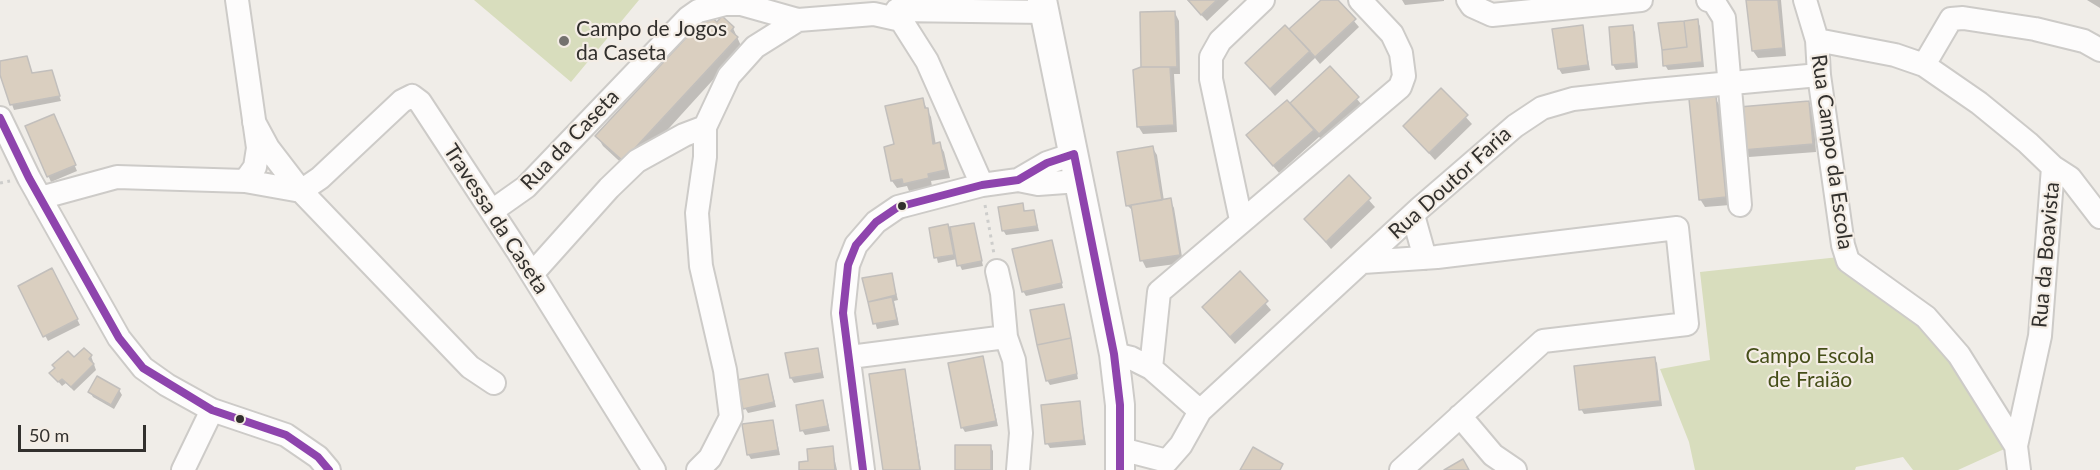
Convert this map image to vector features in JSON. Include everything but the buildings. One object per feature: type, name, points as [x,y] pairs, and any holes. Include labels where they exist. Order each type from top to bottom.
[{"type":"main road","points":[[1043,6],[1114,354],[1120,460]]},
{"type":"street","points":[[237,0],[258,148],[255,166],[245,181]]},
{"type":"street","points":[[1241,220],[1211,80],[1211,57],[1220,41],[1263,0]]},
{"type":"street","points":[[1151,368],[1159,292],[1400,87],[1404,76],[1401,53],[1392,34],[1360,0]]},
{"type":"street","points":[[1468,0],[1472,6],[1492,15],[1641,0]]},
{"type":"street","points":[[1708,0],[1714,2],[1724,18],[1740,204]]},
{"type":"street","name":"Rua Campo da Escola","points":[[1805,0],[1818,40],[1820,75],[1843,246],[1848,261],[1926,317],[1959,355],[2016,446]]},
{"type":"street","name":"Rua da Caseta","points":[[492,211],[526,187],[688,18],[698,11],[725,4],[741,4],[764,8],[798,20]]},
{"type":"street","points":[[698,470],[710,458],[731,417],[725,370],[700,266],[697,213],[705,156],[705,127],[729,76],[755,47],[798,20],[897,10],[1043,6]]},
{"type":"street","points":[[897,10],[927,61],[982,185]]},
{"type":"street","points":[[1924,65],[1951,20],[1962,18],[2035,29],[2084,41],[2100,50]]},
{"type":"street","name":"Rua da Boavista","points":[[1818,40],[1895,55],[1924,65],[1979,103],[2053,167],[2040,336],[2016,446],[2019,470]]},
{"type":"street","name":"Rua Doutor Faria","points":[[1174,466],[1181,445],[1200,411],[1413,214],[1515,126],[1542,108],[1573,99],[1820,75]]},
{"type":"street","name":"Travessa da Caseta","points":[[301,191],[320,178],[402,100],[412,96],[420,102],[492,211],[654,470]]},
{"type":"street","points":[[0,118],[40,198],[119,338],[143,368],[167,385],[212,410],[286,435],[318,457],[329,470]]},
{"type":"street","points":[[254,122],[268,148],[301,191],[470,367],[494,383]]},
{"type":"street","points":[[532,274],[609,188],[638,161],[684,135],[705,127]]},
{"type":"street","points":[[863,470],[843,313],[848,265],[856,245],[876,222],[898,207],[982,185],[1018,180],[1047,163],[1076,167]]},
{"type":"street","points":[[2053,167],[2070,178],[2100,218]]},
{"type":"street","points":[[40,198],[117,177],[245,181],[301,191]]},
{"type":"street","points":[[1413,214],[1425,258]]},
{"type":"street","points":[[1363,262],[1425,258],[1677,228],[1687,324],[1543,341],[1401,470]]},
{"type":"street","points":[[997,271],[1004,303],[1006,337],[1014,360],[1021,433],[1018,470]]},
{"type":"street","points":[[850,357],[1006,337]]},
{"type":"street","points":[[1114,354],[1131,357],[1151,368],[1200,411]]},
{"type":"street","points":[[183,470],[212,410]]},
{"type":"street","points":[[1460,416],[1493,455],[1515,470]]},
{"type":"street","points":[[1120,460],[1174,466]]},
{"type":"path","points":[[982,185],[997,271]]},
{"type":"green space","name":"Campo de Jogos da Caseta","points":[[474,0],[639,0],[571,82]]},
{"type":"green space","name":"Campo Escola de Fraião","points":[[1839,257],[1923,318],[2011,446],[1958,470],[1913,470],[1903,457],[1856,467],[1855,470],[1695,470],[1689,442],[1660,369],[1710,360],[1700,272]]},
{"type":"transit line","points":[[0,118],[29,178],[119,338],[143,368],[212,410],[286,435],[318,457],[329,470]]},
{"type":"transit line","points":[[863,470],[843,313],[848,265],[856,245],[876,222],[898,207],[982,185],[1018,180],[1047,163],[1074,154],[1114,354],[1120,405],[1120,470]]},
{"type":"place","name":"Campo de Jogos da Caseta","points":[[564,41]]}]
